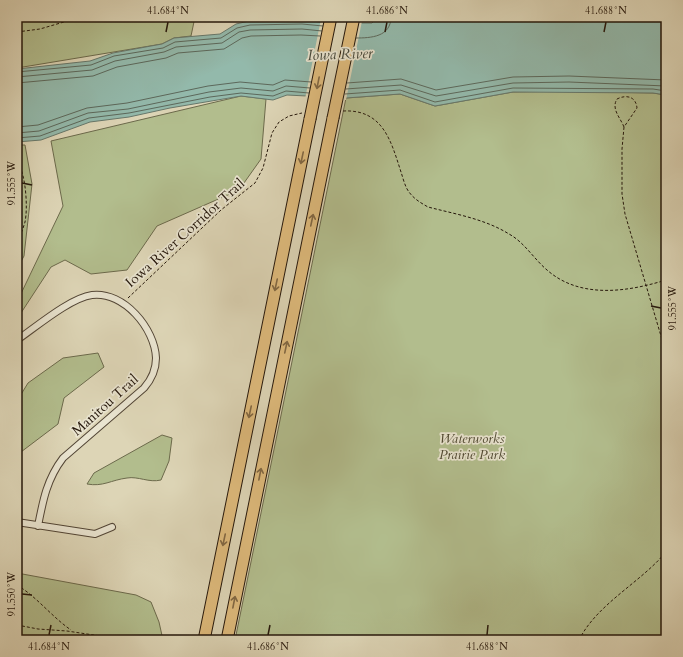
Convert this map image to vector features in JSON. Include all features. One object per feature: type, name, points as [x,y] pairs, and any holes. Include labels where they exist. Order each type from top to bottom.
[{"type":"highway","points":[[204,640],[308,116],[331,17]]},
{"type":"highway","points":[[226,640],[354,17]]},
{"type":"street","name":"Manitou Trail","points":[[17,340],[74,301],[94,295],[106,296],[123,304],[131,310],[149,334],[154,347],[156,359],[150,380],[144,388],[63,458],[49,480],[44,494],[38,526]]},
{"type":"street","points":[[17,522],[95,534],[112,527]]},
{"type":"path","points":[[17,32],[40,29],[81,17]]},
{"type":"path","points":[[624,127],[637,108],[636,102],[633,98],[628,96],[617,99],[615,103],[615,110],[624,127],[622,170],[623,204],[666,353]]},
{"type":"path","points":[[335,115],[351,110],[365,114],[380,123],[389,136],[408,191],[419,202],[428,207],[492,225],[511,234],[548,271],[570,284],[597,290],[615,291],[646,286],[666,280]]},
{"type":"path","name":"Iowa River Corridor Trail","points":[[123,304],[221,210],[255,183],[263,168],[272,133],[279,122],[289,116],[308,116]]},
{"type":"path","points":[[17,162],[23,174],[26,211],[25,221],[17,243]]},
{"type":"path","points":[[579,640],[592,621],[605,607],[656,565],[666,552]]},
{"type":"path","points":[[17,585],[27,591],[58,621],[73,631]]},
{"type":"path","points":[[17,625],[38,629],[73,631],[127,640]]},
{"type":"green space","points":[[17,17],[195,17],[191,36],[174,38],[162,44],[17,68]]},
{"type":"green space","name":"Waterworks Prairie Park","points":[[569,91],[653,93],[666,95],[666,640],[235,640],[346,98],[400,94],[435,106],[513,92]]},
{"type":"green space","points":[[241,96],[266,99],[261,159],[239,190],[157,226],[127,270],[91,274],[65,260],[51,267],[19,316],[17,315],[17,302],[63,206],[51,141]]},
{"type":"green space","points":[[17,145],[25,145],[32,184],[24,256],[17,269]]},
{"type":"green space","points":[[98,353],[104,367],[64,398],[58,424],[17,455],[17,401],[28,383],[63,358]]},
{"type":"green space","points":[[162,435],[172,438],[169,461],[161,480],[152,481],[131,478],[98,485],[87,484],[94,473]]},
{"type":"green space","points":[[17,573],[136,595],[151,602],[159,622],[163,640],[17,640]]},
{"type":"water","name":"Iowa River","points":[[378,17],[666,17],[666,95],[653,93],[513,92],[435,106],[400,94],[346,98],[287,95],[273,100],[241,96],[170,108],[129,117],[90,122],[41,140],[17,142],[17,69],[90,61],[113,53],[162,44],[174,38],[220,34],[236,24],[249,21],[302,20],[329,23],[372,23]]},
{"type":"pier","points":[[321,19],[362,21],[346,100],[305,99]]}]
